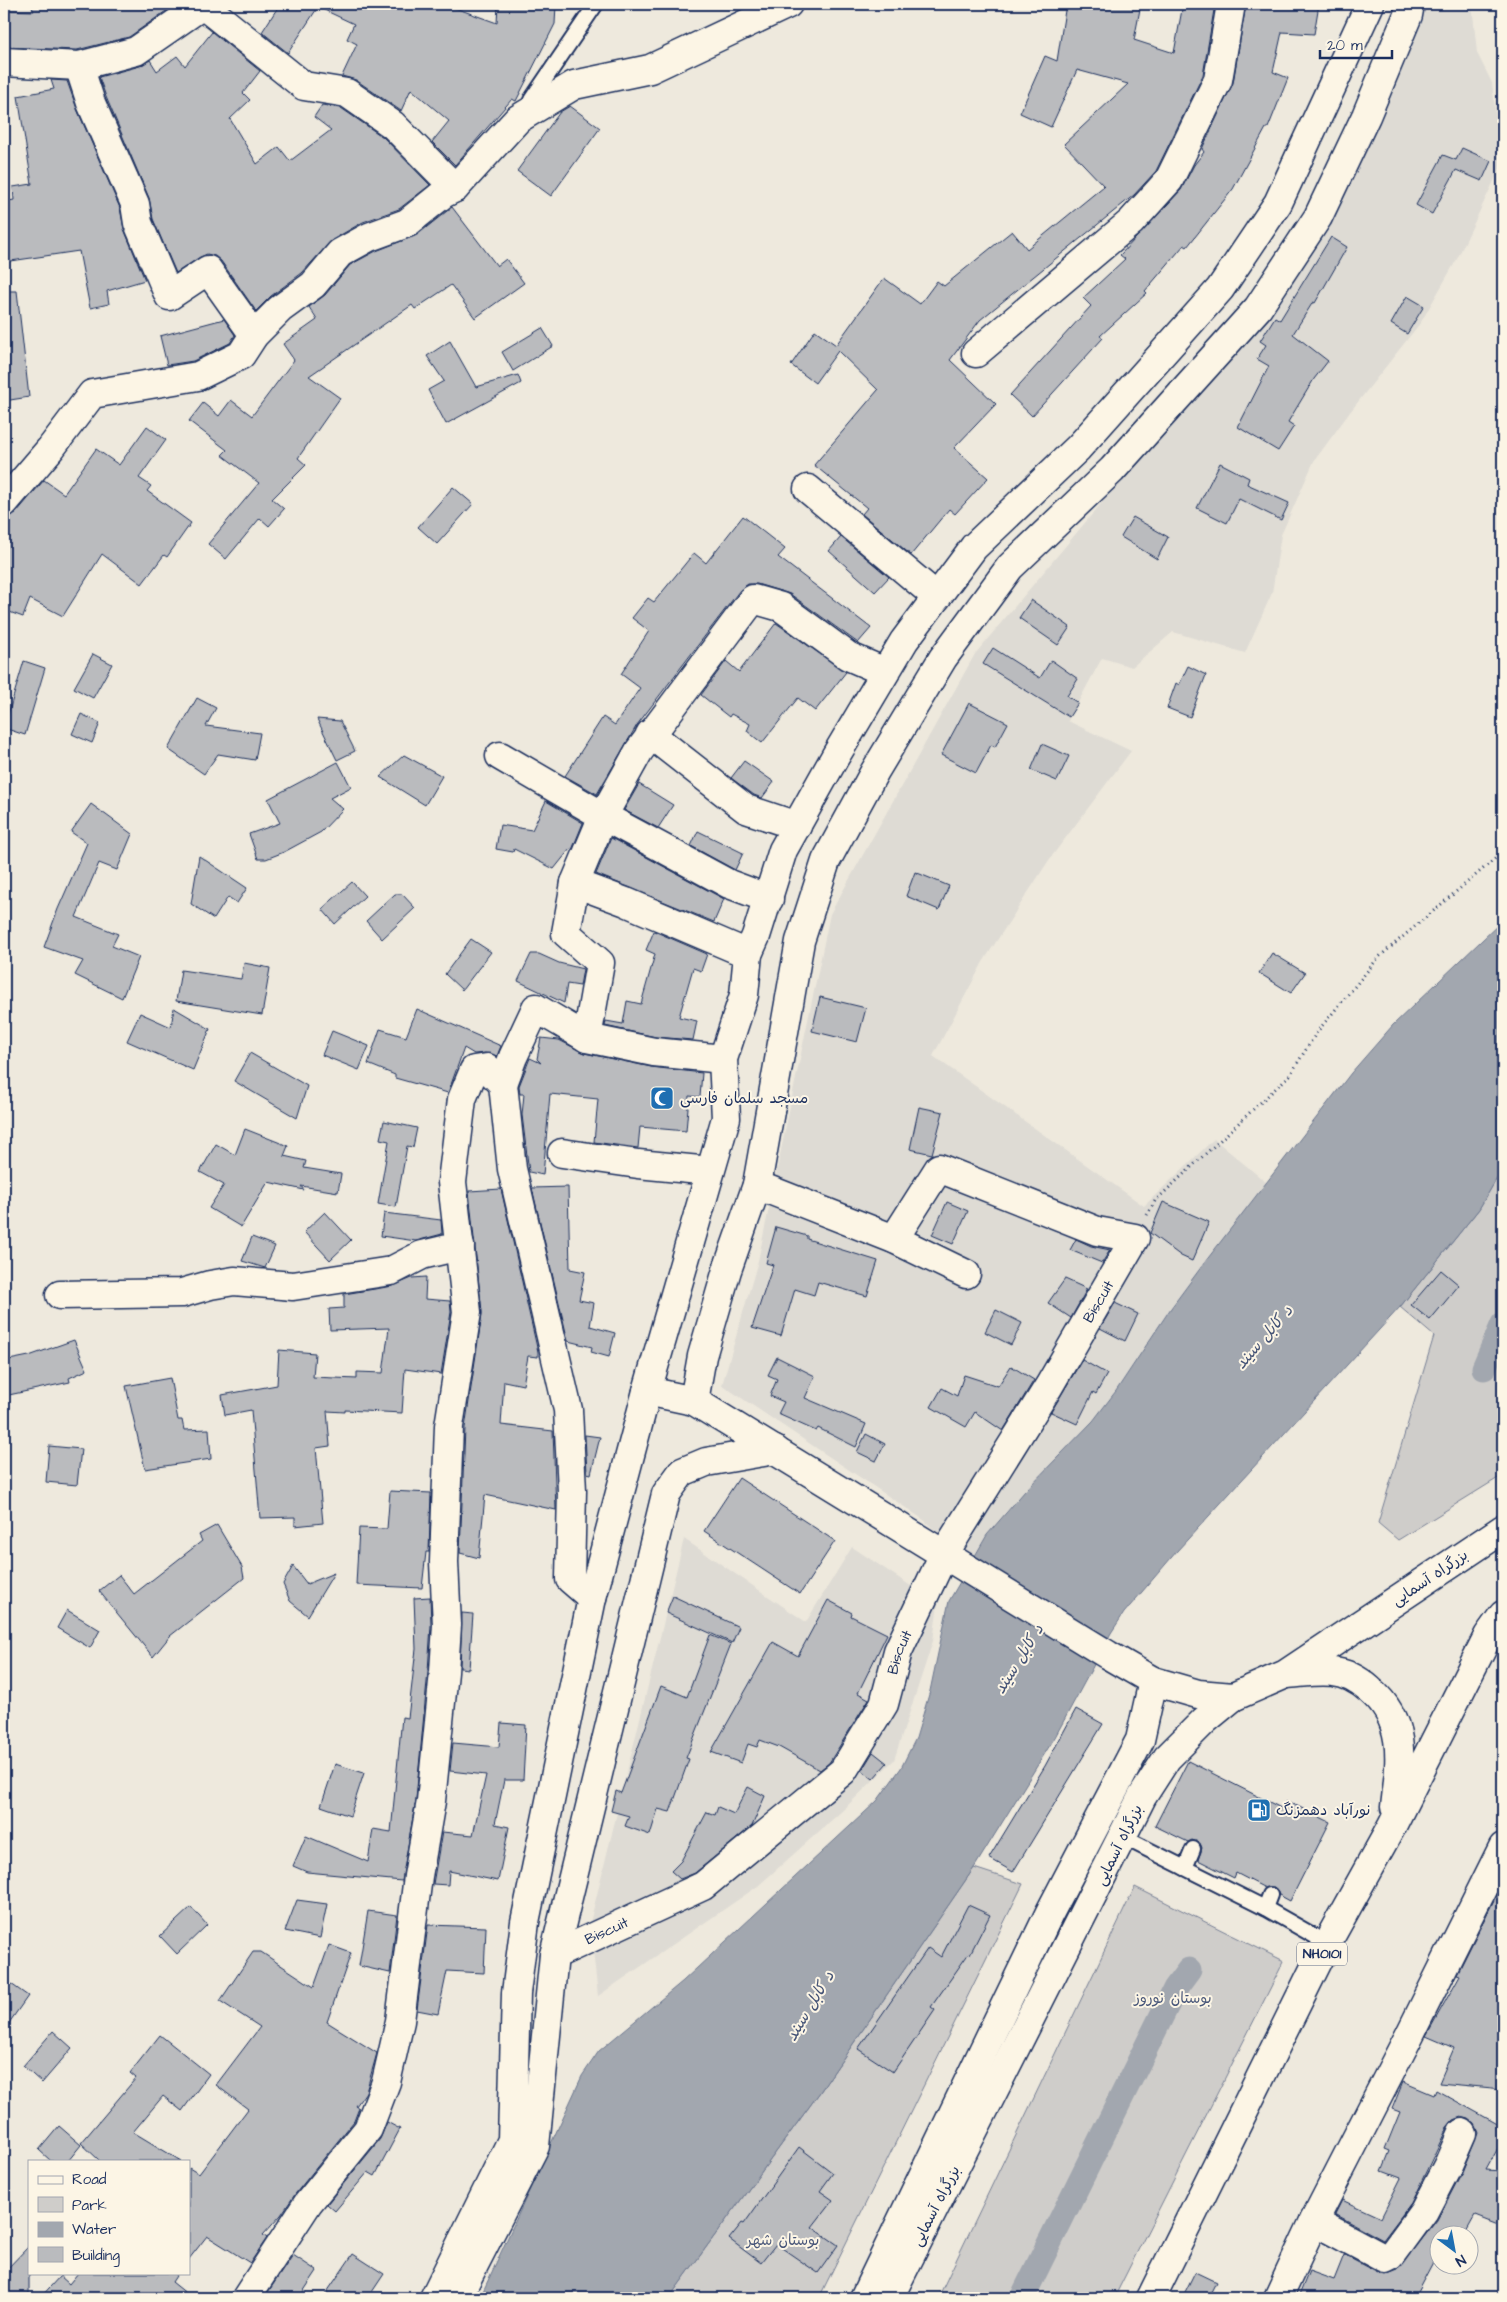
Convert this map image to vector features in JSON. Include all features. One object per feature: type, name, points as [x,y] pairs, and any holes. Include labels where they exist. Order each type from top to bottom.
[{"type":"main road","points":[[4,62],[79,66],[136,51],[204,4],[304,86],[347,93],[393,125],[455,188]]},
{"type":"main road","points":[[4,503],[51,448],[92,394],[198,376],[241,355],[254,335],[280,309],[313,285],[340,253],[369,237],[407,223],[443,194],[455,188],[518,118],[574,85],[650,69],[788,4]]},
{"type":"main road","points":[[976,353],[1130,222],[1169,180],[1218,80],[1231,4]]},
{"type":"main road","points":[[434,2298],[512,2140],[516,1993],[525,1922],[592,1598],[646,1391],[726,1118],[723,1059],[744,995],[748,954],[769,899],[784,850],[904,641],[974,547],[1078,448],[1220,290],[1278,203],[1370,4]]},
{"type":"main road","points":[[694,1401],[702,1356],[727,1270],[757,1185],[800,941],[826,861],[943,658],[1010,567],[1112,470],[1258,308],[1318,217],[1366,116],[1408,15],[1410,4]]},
{"type":"main road","points":[[79,66],[91,103],[135,204],[138,223],[169,296],[208,270],[254,335]]},
{"type":"main road","points":[[808,489],[937,597]]},
{"type":"main road","points":[[587,1038],[600,963],[566,933],[576,883],[603,816],[650,734],[753,599],[781,607],[848,656],[885,672]]},
{"type":"main road","points":[[650,734],[746,809],[797,826]]},
{"type":"main road","points":[[500,756],[603,816],[730,884],[769,899]]},
{"type":"main road","points":[[576,883],[626,902],[748,954]]},
{"type":"main road","points":[[592,1598],[570,1580],[572,1491],[568,1410],[512,1169],[504,1084],[512,1057],[536,1008],[587,1038],[654,1052],[723,1059]]},
{"type":"main road","points":[[246,2298],[308,2202],[368,2129],[386,2082],[400,2021],[418,1876],[430,1801],[444,1672],[447,1625],[444,1562],[449,1426],[466,1312],[452,1182],[462,1098],[474,1070],[487,1068],[504,1084]]},
{"type":"main road","points":[[562,1153],[638,1164],[710,1171]]},
{"type":"main road","points":[[894,1240],[939,1168],[1097,1231],[1134,1238]]},
{"type":"main road","points":[[757,1185],[894,1240],[966,1274]]},
{"type":"main road","name":"Biscuit","points":[[554,1955],[703,1886],[843,1771],[884,1704],[898,1651],[953,1559],[1134,1238]]},
{"type":"main road","points":[[60,1294],[182,1292],[234,1281],[293,1286],[391,1272],[422,1255],[460,1246]]},
{"type":"main road","points":[[646,1391],[694,1401],[1153,1681],[1198,1694],[1233,1697]]},
{"type":"main road","points":[[457,2298],[535,2146],[554,1955],[666,1494],[682,1472],[706,1462],[775,1450]]},
{"type":"main road","name":"بزرگراه آسمایی","points":[[889,2298],[1142,1797],[1167,1758],[1205,1720],[1233,1697],[1286,1674],[1503,1529]]},
{"type":"main road","name":"NH0101","points":[[1150,2298],[1327,1943],[1392,1826],[1488,1636],[1503,1615]]},
{"type":"main road","name":"NH0101","points":[[1286,1674],[1334,1672],[1358,1679],[1389,1709],[1399,1741],[1400,1766],[1392,1826]]},
{"type":"main road","points":[[864,2298],[1049,1914],[1140,1740],[1153,1681]]},
{"type":"main road","points":[[1278,2298],[1314,2220],[1410,2034],[1503,1847]]},
{"type":"main road","points":[[1314,2220],[1385,2259],[1391,2256],[1424,2211],[1462,2133]]},
{"type":"lane","points":[[532,110],[531,100],[596,4]]},
{"type":"lane","points":[[1123,1837],[1185,1868],[1268,1902],[1327,1943]]},
{"type":"lane","points":[[1185,1868],[1193,1849]]},
{"type":"path","points":[[1134,1238],[1154,1201],[1290,1075],[1316,1032],[1379,957],[1503,852]]},
{"type":"shaded area","points":[[1416,4],[1472,4],[1477,53],[1492,83],[1502,164],[1457,259],[1421,322],[1314,461],[1281,535],[1272,593],[1245,653],[1173,632],[1132,667],[1102,658],[1068,721],[1131,751],[1049,860],[983,962],[933,1056],[1144,1206],[1214,1139],[1267,1183],[1171,1308],[1116,1391],[1093,1421],[1006,1512],[987,1535],[970,1563],[924,1520],[722,1385],[758,1261],[830,914],[975,654],[1193,394],[1334,217]]},
{"type":"shaded area","points":[[684,1539],[806,1622],[852,1547],[938,1604],[933,1641],[894,1760],[843,1810],[758,1886],[598,1996],[590,1923]]},
{"type":"green space","points":[[1503,1168],[1503,1475],[1398,1540],[1378,1523],[1434,1336],[1400,1307],[1479,1209]]},
{"type":"green space","name":"بوستان شهر","points":[[974,1868],[1023,1884],[819,2298],[669,2298],[820,2092]]},
{"type":"green space","name":"بوستان نوروز","points":[[1135,1887],[1284,1961],[1114,2298],[938,2298]]},
{"type":"water","name":"د کابل سيند","points":[[1503,920],[1503,1168],[1479,1209],[1400,1307],[1177,1551],[1124,1613],[1111,1633],[1055,1737],[974,1868],[820,2092],[669,2298],[480,2298],[582,2076],[599,2051],[683,1981],[877,1801],[901,1768],[916,1738],[930,1691],[949,1601],[987,1535],[1025,1491],[1093,1421],[1116,1391],[1171,1308],[1205,1262],[1351,1073],[1393,1025]]},
{"type":"building","points":[[30,4],[176,4],[129,37],[77,50],[4,47],[5,10],[34,11]]},
{"type":"building","points":[[280,4],[444,4],[497,23],[498,4],[556,4],[555,24],[516,101],[512,99],[455,165],[432,142],[449,121],[411,89],[401,111],[356,80],[342,76],[357,44],[347,39],[354,24],[318,7],[288,53],[262,32]]},
{"type":"building","points":[[1066,4],[1141,4],[1134,40],[1174,53],[1183,4],[1215,4],[1203,75],[1156,171],[1134,195],[980,320],[950,360],[996,404],[954,448],[988,478],[955,514],[949,509],[911,555],[862,514],[867,508],[814,465],[878,390],[838,351],[815,383],[791,365],[815,330],[836,345],[884,278],[920,304],[937,281],[944,286],[1012,231],[1027,249],[1104,186],[1064,144],[1128,84],[1077,70],[1051,127],[1020,113],[1045,56],[1057,61]]},
{"type":"building","points":[[1246,4],[1319,4],[1314,34],[1282,32],[1273,72],[1288,78],[1268,128],[1266,128],[1233,189],[1187,247],[1184,245],[1145,291],[1147,293],[1100,336],[1103,338],[1032,416],[1010,395],[1091,306],[1083,298],[1125,259],[1120,255],[1181,190],[1194,165],[1204,152],[1202,149],[1233,83]]},
{"type":"building","points":[[212,32],[260,71],[243,93],[250,100],[230,119],[257,164],[279,147],[290,161],[331,130],[314,117],[322,105],[341,108],[383,137],[430,185],[399,209],[363,222],[332,240],[302,273],[271,296],[256,311],[221,261],[215,256],[207,254],[200,257],[176,273],[153,219],[149,198],[99,77],[140,66],[150,60],[157,71],[177,56],[185,66]]},
{"type":"building","points":[[51,80],[67,81],[77,109],[120,208],[124,229],[145,280],[107,291],[109,304],[90,308],[79,251],[4,262],[4,202],[14,200],[13,187],[32,184],[18,96],[54,89]]},
{"type":"building","points":[[570,106],[600,128],[551,196],[517,171],[560,112]]},
{"type":"building","points":[[1462,148],[1491,161],[1482,181],[1456,170],[1432,214],[1416,205],[1443,155],[1456,160]]},
{"type":"building","points":[[452,207],[497,266],[506,259],[524,283],[475,318],[451,285],[415,309],[412,305],[309,376],[340,398],[298,458],[306,465],[272,499],[284,509],[269,526],[260,518],[226,559],[208,544],[259,483],[222,455],[227,450],[189,421],[203,403],[219,416],[231,400],[252,416],[294,360],[283,344],[317,320],[309,307],[325,295],[350,265],[376,251],[417,235]]},
{"type":"building","points":[[1331,237],[1347,247],[1315,303],[1313,302],[1293,334],[1328,361],[1314,379],[1288,422],[1294,426],[1278,451],[1238,427],[1269,366],[1257,359],[1266,345],[1260,341],[1275,317],[1280,320]]},
{"type":"building","points":[[4,291],[17,291],[29,397],[4,401]]},
{"type":"building","points":[[1407,296],[1424,306],[1407,334],[1391,324]]},
{"type":"building","points":[[224,319],[235,335],[230,343],[193,361],[167,365],[160,336]]},
{"type":"building","points":[[542,328],[553,346],[513,371],[502,352]]},
{"type":"building","points":[[450,341],[476,387],[518,375],[521,383],[446,424],[428,390],[444,381],[427,356]]},
{"type":"building","points":[[147,426],[166,440],[139,478],[151,486],[147,491],[191,523],[167,557],[164,555],[142,584],[102,554],[63,616],[30,599],[23,617],[4,610],[5,518],[16,513],[44,480],[64,494],[96,449],[119,465]]},
{"type":"building","points":[[1220,463],[1249,478],[1247,484],[1289,503],[1281,520],[1239,499],[1227,523],[1197,508]]},
{"type":"building","points":[[453,487],[473,504],[437,544],[418,527]]},
{"type":"building","points":[[743,516],[785,549],[778,557],[871,628],[858,643],[790,594],[757,584],[748,584],[740,590],[637,725],[597,794],[565,776],[603,717],[615,725],[640,688],[621,674],[649,631],[632,618],[648,598],[654,602],[694,553],[706,563]]},
{"type":"building","points":[[1133,517],[1168,537],[1157,559],[1121,537]]},
{"type":"building","points":[[841,537],[889,577],[875,592],[829,551]]},
{"type":"building","points":[[1031,600],[1070,627],[1058,645],[1019,618]]},
{"type":"building","points":[[776,623],[846,672],[815,711],[798,698],[762,743],[747,731],[750,724],[731,714],[729,717],[701,695],[726,661],[739,672]]},
{"type":"building","points":[[993,648],[1040,678],[1051,660],[1078,679],[1067,696],[1078,703],[1069,717],[983,664]]},
{"type":"building","points":[[93,654],[112,664],[93,698],[74,688]]},
{"type":"building","points":[[24,661],[45,668],[25,735],[4,728]]},
{"type":"building","points":[[1188,666],[1206,675],[1190,717],[1167,708],[1176,683],[1179,685]]},
{"type":"building","points":[[197,698],[216,708],[206,726],[260,733],[255,760],[218,754],[204,774],[168,749]]},
{"type":"building","points":[[969,703],[1008,723],[995,747],[991,745],[976,773],[941,755]]},
{"type":"building","points":[[81,714],[100,723],[92,743],[72,734]]},
{"type":"building","points":[[317,719],[340,721],[355,751],[337,760]]},
{"type":"building","points":[[1042,744],[1069,756],[1057,781],[1031,770]]},
{"type":"building","points":[[404,755],[442,776],[425,805],[380,777]]},
{"type":"building","points":[[744,761],[774,782],[762,798],[754,795],[731,778]]},
{"type":"building","points":[[338,762],[351,787],[330,798],[343,809],[321,832],[284,852],[266,859],[258,859],[249,834],[280,823],[268,799]]},
{"type":"building","points":[[639,784],[673,805],[658,828],[624,810]]},
{"type":"building","points":[[546,801],[583,823],[572,850],[570,849],[554,869],[514,849],[513,852],[496,849],[500,825],[532,830]]},
{"type":"building","points":[[91,804],[132,834],[117,870],[99,863],[76,917],[118,934],[112,946],[139,957],[122,998],[75,975],[83,961],[44,947],[58,909],[87,843],[71,832]]},
{"type":"building","points":[[698,831],[743,853],[735,870],[691,846]]},
{"type":"building","points":[[611,838],[724,899],[714,922],[596,874]]},
{"type":"building","points":[[199,856],[247,888],[237,903],[228,897],[214,919],[191,904]]},
{"type":"building","points":[[915,872],[949,886],[939,910],[906,896]]},
{"type":"building","points":[[352,882],[365,896],[335,924],[322,909]]},
{"type":"building","points":[[395,894],[402,894],[415,908],[382,939],[366,921]]},
{"type":"building","points":[[654,931],[707,954],[701,971],[693,968],[679,1017],[697,1021],[693,1040],[656,1037],[605,1026],[606,1021],[623,1024],[627,1001],[641,1004],[655,954],[646,950]]},
{"type":"building","points":[[471,939],[491,952],[462,990],[445,974]]},
{"type":"building","points":[[1272,953],[1305,973],[1291,993],[1259,973]]},
{"type":"building","points":[[531,954],[539,954],[559,963],[583,969],[580,986],[567,984],[564,1003],[518,981]]},
{"type":"building","points":[[244,963],[270,968],[262,1015],[176,1001],[181,970],[241,979]]},
{"type":"building","points":[[820,997],[866,1008],[857,1042],[812,1031]]},
{"type":"building","points":[[174,1008],[210,1029],[193,1070],[127,1041],[140,1013],[171,1027]]},
{"type":"building","points":[[417,1009],[501,1046],[497,1056],[485,1053],[474,1054],[464,1048],[448,1093],[395,1078],[395,1075],[368,1064],[380,1029],[406,1037]]},
{"type":"building","points":[[332,1031],[369,1046],[359,1070],[322,1055]]},
{"type":"building","points":[[541,1038],[559,1040],[584,1053],[651,1067],[702,1073],[700,1097],[689,1096],[686,1131],[640,1127],[638,1148],[594,1142],[598,1099],[550,1094],[543,1175],[529,1172],[522,1115],[524,1094],[520,1094],[519,1086],[530,1058],[541,1063],[537,1059]]},
{"type":"building","points":[[250,1053],[307,1086],[297,1118],[234,1081]]},
{"type":"building","points":[[919,1107],[943,1112],[932,1154],[910,1149]]},
{"type":"building","points":[[384,1121],[417,1128],[413,1147],[407,1146],[396,1207],[378,1204],[389,1141],[380,1139]]},
{"type":"building","points":[[245,1129],[288,1146],[284,1156],[306,1161],[304,1168],[341,1174],[338,1192],[301,1186],[304,1190],[268,1182],[241,1227],[209,1208],[224,1185],[200,1172],[216,1144],[235,1155]]},
{"type":"building","points":[[568,1187],[570,1269],[585,1272],[579,1300],[594,1303],[590,1326],[615,1333],[609,1357],[591,1352],[592,1347],[568,1341],[532,1188]]},
{"type":"building","points":[[501,1189],[538,1357],[528,1356],[523,1385],[504,1381],[501,1425],[553,1431],[556,1510],[485,1495],[479,1558],[460,1553],[465,1428],[482,1314],[469,1191]]},
{"type":"building","points":[[947,1202],[968,1211],[953,1244],[932,1235]]},
{"type":"building","points":[[1163,1202],[1209,1222],[1192,1261],[1181,1256],[1150,1233]]},
{"type":"building","points":[[325,1212],[351,1240],[330,1260],[304,1232]]},
{"type":"building","points":[[384,1213],[441,1220],[442,1234],[416,1241],[381,1236]]},
{"type":"building","points":[[776,1227],[807,1236],[807,1239],[878,1261],[867,1296],[818,1282],[814,1295],[795,1289],[781,1336],[752,1328],[773,1265],[766,1263]]},
{"type":"building","points":[[252,1237],[275,1246],[265,1268],[242,1261]]},
{"type":"building","points":[[1076,1239],[1091,1246],[1110,1250],[1102,1263],[1070,1250]]},
{"type":"building","points":[[1441,1270],[1459,1285],[1430,1320],[1411,1305]]},
{"type":"building","points":[[426,1277],[425,1299],[450,1301],[451,1312],[441,1374],[405,1369],[402,1413],[327,1411],[330,1446],[316,1448],[323,1523],[295,1526],[295,1517],[260,1518],[251,1410],[225,1415],[222,1395],[277,1385],[279,1350],[315,1353],[313,1377],[357,1379],[357,1372],[383,1373],[389,1328],[330,1330],[329,1309],[344,1308],[344,1294],[393,1286],[412,1278]]},
{"type":"building","points":[[1065,1279],[1087,1289],[1071,1318],[1048,1303]]},
{"type":"building","points":[[1115,1303],[1138,1314],[1125,1341],[1100,1328]]},
{"type":"building","points":[[996,1310],[1022,1323],[1011,1345],[985,1332]]},
{"type":"building","points":[[74,1340],[87,1370],[69,1378],[70,1382],[4,1396],[4,1361],[29,1356]]},
{"type":"building","points":[[777,1357],[815,1376],[805,1398],[866,1424],[856,1447],[818,1428],[816,1431],[778,1414],[784,1402],[770,1396],[777,1379],[768,1375]]},
{"type":"building","points":[[1082,1360],[1107,1374],[1096,1394],[1093,1392],[1077,1424],[1051,1412]]},
{"type":"building","points":[[1011,1366],[1034,1380],[1003,1431],[975,1412],[966,1427],[931,1407],[942,1388],[957,1396],[964,1375],[998,1386]]},
{"type":"building","points":[[170,1378],[178,1420],[182,1420],[184,1430],[209,1429],[211,1459],[145,1469],[126,1386]]},
{"type":"building","points":[[866,1434],[885,1444],[876,1461],[857,1452]]},
{"type":"building","points":[[585,1435],[600,1437],[591,1474],[587,1473]]},
{"type":"building","points":[[49,1446],[81,1449],[77,1485],[46,1482]]},
{"type":"building","points":[[739,1478],[835,1541],[800,1594],[704,1531]]},
{"type":"building","points":[[390,1491],[431,1493],[429,1552],[426,1552],[422,1588],[356,1585],[359,1528],[387,1529]]},
{"type":"building","points":[[217,1525],[242,1567],[244,1578],[170,1636],[153,1657],[99,1591],[119,1575],[134,1594],[202,1541],[199,1535]]},
{"type":"building","points":[[293,1566],[307,1584],[334,1573],[308,1616],[290,1601],[283,1584]]},
{"type":"building","points":[[673,1596],[739,1627],[732,1643],[666,1613]]},
{"type":"building","points":[[430,1597],[431,1625],[428,1671],[416,1799],[402,1881],[307,1872],[293,1866],[306,1836],[368,1862],[373,1829],[391,1832],[402,1717],[408,1718],[416,1649],[414,1598]]},
{"type":"building","points":[[828,1600],[852,1613],[851,1616],[887,1634],[858,1693],[869,1699],[829,1763],[820,1770],[779,1747],[760,1740],[757,1747],[748,1744],[741,1763],[711,1752],[773,1642],[798,1656]]},
{"type":"building","points":[[67,1610],[100,1630],[90,1648],[57,1628]]},
{"type":"building","points":[[462,1613],[473,1614],[469,1669],[460,1668]]},
{"type":"building","points":[[710,1635],[731,1644],[686,1758],[689,1759],[670,1812],[658,1809],[650,1835],[625,1826],[629,1816],[611,1811],[616,1791],[621,1793],[661,1686],[687,1697]]},
{"type":"building","points":[[1076,1709],[1103,1724],[1013,1872],[989,1858],[1045,1766]]},
{"type":"building","points":[[501,1723],[526,1725],[523,1780],[504,1780],[495,1824],[509,1827],[498,1881],[449,1871],[448,1885],[433,1884],[442,1832],[473,1835],[486,1775],[450,1771],[453,1743],[499,1747]]},
{"type":"building","points":[[873,1752],[887,1763],[873,1779],[862,1770]]},
{"type":"building","points":[[1188,1761],[1283,1809],[1287,1801],[1330,1822],[1290,1901],[1279,1895],[1274,1887],[1265,1888],[1236,1873],[1234,1878],[1198,1860],[1202,1848],[1200,1843],[1192,1840],[1188,1842],[1155,1826]]},
{"type":"building","points":[[335,1764],[364,1773],[350,1816],[321,1806]]},
{"type":"building","points":[[748,1787],[765,1796],[752,1826],[695,1873],[680,1879],[671,1871],[681,1861],[707,1812],[715,1815],[718,1807],[734,1814]]},
{"type":"building","points":[[1503,1882],[1503,2089],[1439,2083],[1454,2048],[1426,2036],[1460,1975],[1457,1974]]},
{"type":"building","points":[[297,1900],[327,1904],[320,1938],[285,1931]]},
{"type":"building","points":[[968,1905],[990,1915],[970,1954],[931,2007],[935,2010],[893,2072],[858,2049],[928,1948],[941,1957]]},
{"type":"building","points":[[191,1907],[207,1925],[177,1954],[160,1936]]},
{"type":"building","points":[[368,1911],[397,1915],[390,1973],[359,1966]]},
{"type":"building","points":[[428,1925],[486,1927],[484,1973],[447,1971],[438,2014],[417,2010]]},
{"type":"building","points":[[329,1945],[351,1953],[327,2022],[377,2053],[366,2092],[356,2106],[359,2108],[354,2121],[296,2193],[281,2215],[263,2235],[267,2238],[250,2263],[207,2236],[190,2258],[190,2169],[199,2174],[248,2109],[216,2085],[260,2027],[220,2001],[253,1952],[261,1952],[314,1987]]},
{"type":"building","points":[[4,1979],[28,1996],[4,2030]]},
{"type":"building","points":[[53,2031],[72,2048],[42,2083],[23,2066]]},
{"type":"building","points":[[160,2035],[209,2074],[182,2111],[163,2096],[133,2132],[179,2160],[99,2160],[81,2143],[136,2078],[130,2073]]},
{"type":"building","points":[[1403,2082],[1434,2095],[1436,2090],[1503,2127],[1503,2139],[1486,2170],[1503,2171],[1503,2227],[1475,2216],[1471,2224],[1434,2224],[1462,2172],[1478,2132],[1474,2123],[1469,2119],[1461,2117],[1453,2120],[1448,2126],[1411,2203],[1383,2240],[1335,2214],[1342,2200],[1381,2218],[1401,2178],[1382,2171],[1390,2151],[1385,2149],[1400,2112],[1392,2109]]},
{"type":"building","points":[[387,2122],[400,2129],[375,2176],[368,2172],[335,2211],[327,2204],[380,2139]]},
{"type":"building","points":[[59,2126],[81,2145],[69,2160],[50,2160],[39,2150]]},
{"type":"building","points":[[799,2147],[833,2173],[820,2191],[833,2200],[812,2227],[838,2245],[818,2273],[776,2244],[761,2263],[729,2239],[742,2223],[744,2224]]},
{"type":"building","points":[[1430,2229],[1430,2268],[1414,2298],[1298,2298],[1309,2271],[1334,2280],[1344,2255],[1385,2275],[1398,2270]]},
{"type":"building","points":[[28,2247],[29,2298],[4,2298],[4,2272]]},
{"type":"building","points":[[353,2254],[384,2274],[368,2298],[323,2298]]},
{"type":"building","points":[[293,2255],[317,2271],[299,2298],[264,2298]]},
{"type":"building","points":[[1195,2272],[1216,2282],[1208,2298],[1182,2298]]},
{"type":"building","points":[[77,2274],[177,2274],[172,2282],[192,2298],[40,2298],[60,2276],[69,2284]]},
{"type":"waterway","points":[[1484,1368],[1503,1324]]},
{"type":"waterway","points":[[1022,2298],[1175,1989],[1189,1970]]},
{"type":"place","name":"مسجد سلمان فارسی","points":[[662,1098]]},
{"type":"place","name":"نورآباد دهمزنگ","points":[[1259,1810]]}]
